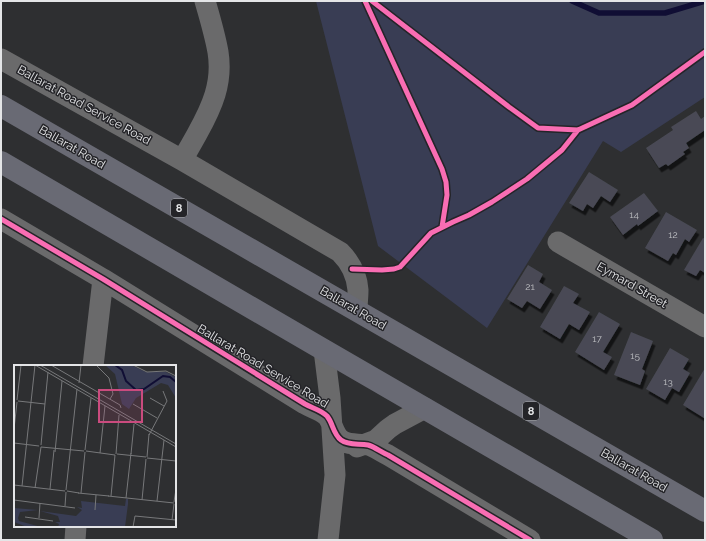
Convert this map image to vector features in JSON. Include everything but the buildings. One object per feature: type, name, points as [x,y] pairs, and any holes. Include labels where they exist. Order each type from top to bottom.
[{"type":"highway","name":"Ballarat Road","points":[[1,106],[705,511]]},
{"type":"highway","points":[[1,162],[652,540]]},
{"type":"street","points":[[182,160],[204,121],[214,99],[218,84],[218,52],[205,1]]},
{"type":"street","name":"Ballarat Road Service Road","points":[[1,59],[182,160],[340,252],[347,259],[352,269],[358,290],[357,310]]},
{"type":"street","name":"Ballarat Road Service Road","points":[[1,220],[103,279],[305,404],[324,413],[332,424],[338,438],[353,444],[372,447],[394,458],[530,540]]},
{"type":"street","name":"Eymard Street","points":[[558,242],[705,327]]},
{"type":"street","points":[[94,365],[103,279]]},
{"type":"street","points":[[324,350],[332,424],[335,475],[328,540]]},
{"type":"street","points":[[335,475],[347,453],[356,447],[376,440],[395,424],[425,408]]},
{"type":"street","points":[[75,540],[76,527]]},
{"type":"shaded area","points":[[316,1],[705,1],[705,97],[621,152],[603,141],[487,328],[378,246]]},
{"type":"waterway","points":[[572,1],[599,13],[665,13],[705,1]]},
{"type":"cycle path","points":[[365,1],[442,169],[446,182],[447,195],[442,227]]},
{"type":"cycle path","points":[[372,1],[538,128],[578,130],[632,105],[705,52]]},
{"type":"cycle path","points":[[352,269],[382,270],[400,267],[431,233],[469,215],[527,179],[562,150],[578,130]]},
{"type":"cycle path","points":[[1,219],[103,279],[305,404],[322,412],[329,419],[338,438],[344,442],[368,445],[376,448],[530,540]]}]
